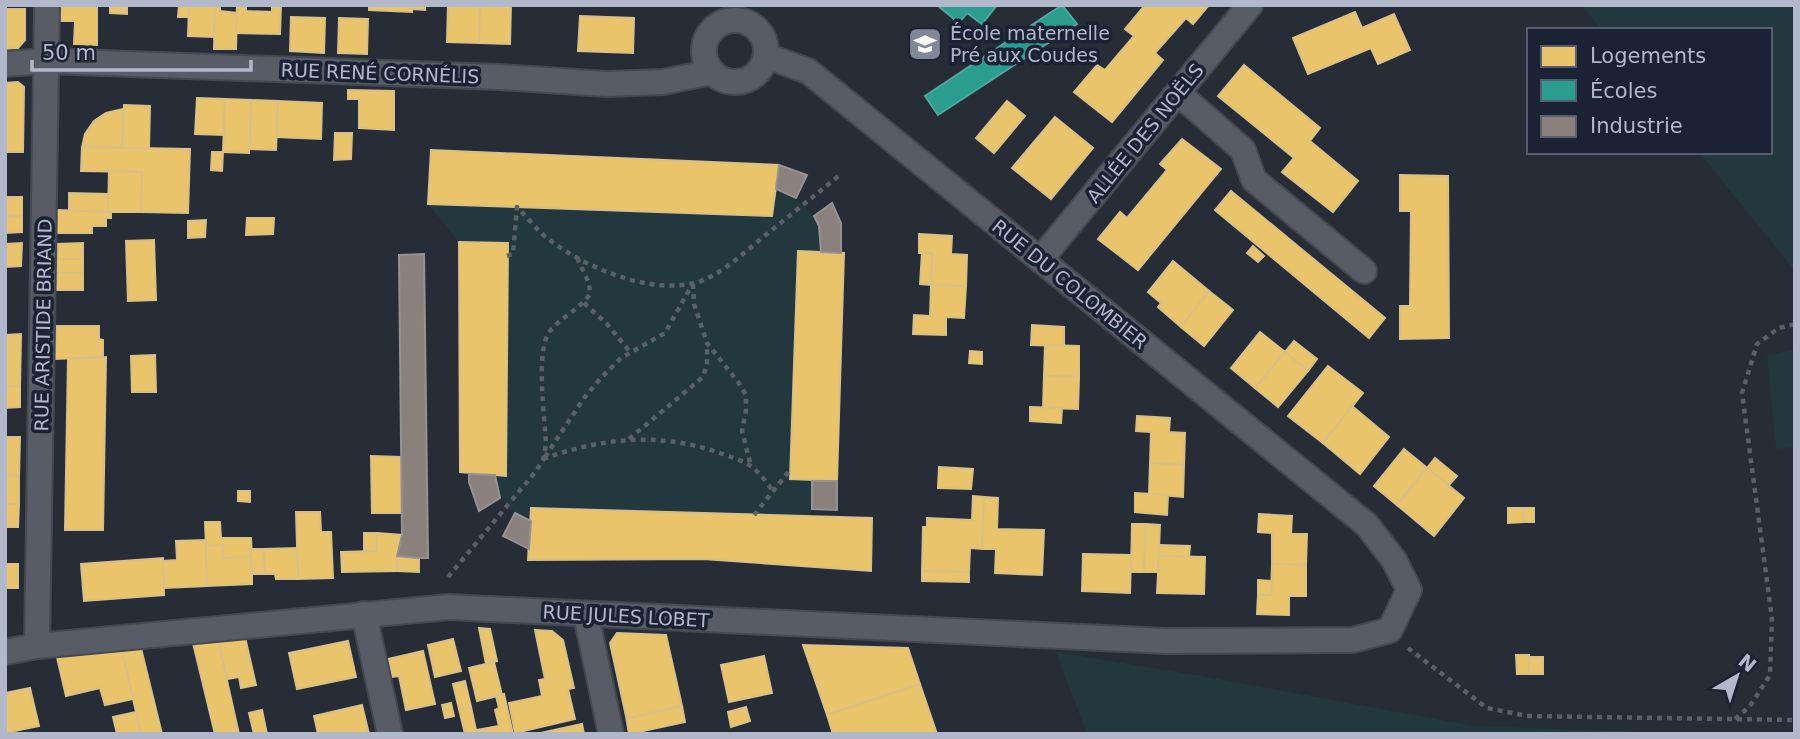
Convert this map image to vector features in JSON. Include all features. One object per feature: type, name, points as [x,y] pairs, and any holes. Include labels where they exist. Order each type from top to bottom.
[{"type":"street","name":"RUE ARISTIDE BRIAND","points":[[37,646],[47,5]]},
{"type":"street","name":"ALLÉE DES NOËLS","points":[[1040,260],[1250,5]]},
{"type":"street","points":[[720,13],[750,24],[760,32],[766,56],[761,69],[750,79],[737,82],[723,80],[712,72],[705,62],[704,49],[706,37],[715,27],[720,13]]},
{"type":"street","name":"RUE DU COLOMBIER","points":[[766,56],[808,71],[1367,525],[1394,560],[1409,590],[1390,630]]},
{"type":"street","name":"RUE RENÉ CORNÉLIS","points":[[5,64],[47,61],[499,77],[606,84],[663,82],[712,72]]},
{"type":"street","points":[[1178,93],[1243,150],[1254,180],[1364,271]]},
{"type":"street","name":"RUE JULES LOBET","points":[[5,652],[37,646],[449,607],[1166,641],[1353,640],[1390,630]]},
{"type":"street","points":[[364,614],[390,734]]},
{"type":"street","points":[[586,615],[611,734]]},
{"type":"path","points":[[507,256],[513,254],[517,207],[550,240],[577,257],[622,277],[647,283],[693,283],[709,277],[734,261],[841,174]]},
{"type":"path","points":[[543,460],[546,445],[542,355],[544,340],[551,330],[584,303],[590,294],[589,283],[577,257]]},
{"type":"path","points":[[629,439],[703,377],[707,364],[706,343],[695,304],[693,283]]},
{"type":"path","points":[[448,577],[536,471],[584,398],[621,358],[665,333],[693,283]]},
{"type":"path","points":[[584,303],[607,324],[631,353]]},
{"type":"path","points":[[1735,719],[1750,706],[1770,675],[1772,619],[1742,393],[1757,345],[1779,328],[1795,324]]},
{"type":"path","points":[[706,343],[746,395],[742,431],[745,449],[751,466],[773,491]]},
{"type":"path","points":[[543,460],[595,443],[657,439],[692,444],[751,466]]},
{"type":"path","points":[[754,515],[790,470]]},
{"type":"path","points":[[1390,630],[1417,657],[1487,708],[1527,716],[1795,720]]},
{"type":"shaded area","points":[[1582,5],[1795,5],[1795,271],[1701,154],[1772,154],[1772,28],[1599,28]]},
{"type":"shaded area","points":[[776,189],[804,206],[815,220],[820,240],[821,252],[798,251],[790,478],[812,481],[811,517],[532,508],[531,521],[516,513],[502,498],[495,475],[505,476],[459,242],[428,204],[772,216]]},
{"type":"shaded area","points":[[1795,350],[1795,447],[1776,449],[1767,355]]},
{"type":"shaded area","points":[[1056,652],[1474,726],[1702,734],[1087,734]]},
{"type":"building: Logements","points":[[61,5],[97,5],[97,45],[74,44],[75,21],[61,21]]},
{"type":"building: Logements","points":[[110,5],[127,5],[127,14],[110,13]]},
{"type":"building: Logements","points":[[179,5],[189,5],[189,17],[178,17]]},
{"type":"building: Logements","points":[[189,5],[215,5],[214,37],[188,36]]},
{"type":"building: Logements","points":[[215,5],[220,5],[220,11],[237,13],[236,49],[214,49]]},
{"type":"building: Logements","points":[[237,5],[246,5],[246,11],[272,12],[272,5],[281,5],[280,34],[236,33]]},
{"type":"building: Logements","points":[[369,5],[425,5],[425,10],[369,10]]},
{"type":"building: Logements","points":[[448,5],[480,5],[479,43],[447,42]]},
{"type":"building: Logements","points":[[480,5],[511,5],[510,44],[479,43]]},
{"type":"building: Logements","points":[[1145,5],[1209,5],[1193,24],[1186,18],[1155,53],[1163,60],[1112,122],[1074,92],[1097,65],[1105,70],[1134,36],[1125,29]]},
{"type":"building: Logements","points":[[5,9],[25,9],[25,40],[18,48],[6,49]]},
{"type":"building: Logements","points":[[1355,12],[1362,28],[1394,14],[1410,50],[1378,64],[1371,48],[1308,74],[1293,38]]},
{"type":"building: Logements","points":[[580,16],[634,18],[633,53],[578,51]]},
{"type":"building: Logements","points":[[291,17],[325,18],[324,53],[290,51]]},
{"type":"building: Logements","points":[[339,18],[368,19],[367,54],[338,53]]},
{"type":"building: Logements","points":[[1244,65],[1320,128],[1310,141],[1358,181],[1333,212],[1282,172],[1294,158],[1218,96]]},
{"type":"building: Logements","points":[[18,82],[24,87],[23,152],[5,152],[5,83]]},
{"type":"building: Logements","points":[[348,90],[394,91],[394,130],[359,128],[359,99],[348,99]]},
{"type":"building: Logements","points":[[197,98],[225,99],[224,135],[195,134]]},
{"type":"building: Logements","points":[[225,99],[251,100],[249,153],[223,152]]},
{"type":"building: Logements","points":[[251,100],[278,101],[276,150],[250,149]]},
{"type":"building: Logements","points":[[278,101],[322,103],[321,139],[277,137]]},
{"type":"building: Logements","points":[[1007,101],[1025,116],[994,153],[976,138]]},
{"type":"building: Logements","points":[[124,105],[150,106],[149,149],[122,148]]},
{"type":"building: Logements","points":[[123,109],[122,148],[82,147],[85,134],[94,121],[106,113]]},
{"type":"building: Logements","points":[[1055,117],[1093,148],[1051,199],[1012,168]]},
{"type":"building: Logements","points":[[335,133],[352,133],[351,159],[334,160]]},
{"type":"building: Logements","points":[[1182,139],[1221,169],[1138,270],[1098,239],[1120,212],[1127,218],[1167,170],[1160,164]]},
{"type":"building: Logements","points":[[82,147],[190,149],[188,213],[141,212],[142,172],[81,171]]},
{"type":"building: Logements","points":[[431,150],[779,165],[772,216],[428,204]]},
{"type":"building: Logements","points":[[212,152],[223,152],[222,171],[211,170]]},
{"type":"building: Logements","points":[[109,171],[142,172],[141,212],[108,212]]},
{"type":"building: Logements","points":[[1400,175],[1448,176],[1449,338],[1400,339],[1400,306],[1410,306],[1411,211],[1400,211]]},
{"type":"building: Logements","points":[[1231,191],[1385,318],[1369,338],[1215,210]]},
{"type":"building: Logements","points":[[69,193],[108,194],[108,212],[69,211]]},
{"type":"building: Logements","points":[[5,197],[22,197],[22,216],[7,217]]},
{"type":"building: Logements","points":[[57,210],[111,212],[111,218],[106,218],[106,226],[92,226],[92,233],[57,233]]},
{"type":"building: Logements","points":[[22,216],[22,232],[5,233],[5,217]]},
{"type":"building: Logements","points":[[247,218],[274,218],[273,234],[246,235]]},
{"type":"building: Logements","points":[[206,220],[205,237],[188,238],[188,221]]},
{"type":"building: Logements","points":[[919,234],[952,236],[951,254],[967,255],[966,286],[931,285],[932,253],[919,253]]},
{"type":"building: Logements","points":[[154,240],[156,300],[128,301],[126,241]]},
{"type":"building: Logements","points":[[459,242],[508,243],[506,476],[460,472]]},
{"type":"building: Logements","points":[[22,243],[21,266],[5,267],[5,244]]},
{"type":"building: Logements","points":[[83,243],[83,259],[57,259],[57,244]]},
{"type":"building: Logements","points":[[1253,246],[1264,256],[1258,262],[1247,253]]},
{"type":"building: Logements","points":[[798,251],[844,253],[837,481],[790,479]]},
{"type":"building: Logements","points":[[922,253],[932,253],[931,285],[920,284]]},
{"type":"building: Logements","points":[[57,259],[83,259],[83,273],[57,273]]},
{"type":"building: Logements","points":[[1173,261],[1209,291],[1181,327],[1158,307],[1161,303],[1148,292]]},
{"type":"building: Logements","points":[[57,273],[83,273],[83,290],[57,290]]},
{"type":"building: Logements","points":[[931,285],[966,286],[964,318],[946,317],[946,335],[913,334],[914,315],[930,316]]},
{"type":"building: Logements","points":[[1209,291],[1233,310],[1204,346],[1181,327]]},
{"type":"building: Logements","points":[[1032,325],[1064,327],[1064,346],[1031,345]]},
{"type":"building: Logements","points":[[56,326],[99,326],[99,339],[103,340],[103,357],[55,359]]},
{"type":"building: Logements","points":[[1260,332],[1285,352],[1255,388],[1231,368]]},
{"type":"building: Logements","points":[[21,334],[20,386],[5,387],[5,335]]},
{"type":"building: Logements","points":[[1294,341],[1317,359],[1308,371],[1285,352]]},
{"type":"building: Logements","points":[[1045,345],[1079,346],[1079,377],[1044,376]]},
{"type":"building: Logements","points":[[970,351],[982,352],[982,364],[969,363]]},
{"type":"building: Logements","points":[[1285,352],[1308,371],[1278,407],[1255,388]]},
{"type":"building: Logements","points":[[155,355],[156,392],[132,392],[131,356]]},
{"type":"building: Logements","points":[[106,357],[103,530],[65,530],[68,359]]},
{"type":"building: Logements","points":[[1328,366],[1363,393],[1323,443],[1288,416]]},
{"type":"building: Logements","points":[[1044,376],[1079,377],[1078,409],[1043,408]]},
{"type":"building: Logements","points":[[20,386],[20,407],[5,408],[5,387]]},
{"type":"building: Logements","points":[[1352,406],[1389,437],[1360,474],[1323,443]]},
{"type":"building: Logements","points":[[1030,407],[1062,408],[1061,423],[1030,421]]},
{"type":"building: Logements","points":[[1137,416],[1170,418],[1169,432],[1185,433],[1184,465],[1150,463],[1151,432],[1136,431]]},
{"type":"building: Logements","points":[[5,437],[20,437],[19,476],[5,475]]},
{"type":"building: Logements","points":[[1404,449],[1427,468],[1397,505],[1374,486]]},
{"type":"building: Logements","points":[[371,456],[401,457],[402,513],[372,513]]},
{"type":"building: Logements","points":[[1435,458],[1457,476],[1449,485],[1427,468]]},
{"type":"building: Logements","points":[[1150,463],[1184,465],[1183,497],[1149,494]]},
{"type":"building: Logements","points":[[939,467],[973,469],[971,489],[938,488]]},
{"type":"building: Logements","points":[[1427,468],[1464,498],[1434,536],[1397,505]]},
{"type":"building: Logements","points":[[5,475],[19,476],[19,504],[5,504]]},
{"type":"building: Logements","points":[[238,491],[250,491],[250,502],[238,501]]},
{"type":"building: Logements","points":[[1135,493],[1168,495],[1167,515],[1135,512]]},
{"type":"building: Logements","points":[[973,496],[984,497],[982,549],[970,548],[969,572],[922,571],[923,527],[927,527],[927,518],[972,520]]},
{"type":"building: Logements","points":[[984,497],[998,498],[997,529],[1044,530],[1042,575],[995,573],[996,549],[982,549]]},
{"type":"building: Logements","points":[[5,504],[19,504],[18,527],[5,527]]},
{"type":"building: Logements","points":[[531,508],[872,518],[871,571],[703,559],[528,560]]},
{"type":"building: Logements","points":[[1508,508],[1523,508],[1524,522],[1508,523]]},
{"type":"building: Logements","points":[[1523,508],[1534,508],[1534,522],[1524,522]]},
{"type":"building: Logements","points":[[296,512],[320,512],[321,532],[331,532],[333,578],[298,579]]},
{"type":"building: Logements","points":[[1259,514],[1292,516],[1291,534],[1307,534],[1306,565],[1272,564],[1272,533],[1258,532]]},
{"type":"building: Logements","points":[[205,522],[220,522],[221,538],[251,538],[252,557],[223,558],[223,545],[206,546]]},
{"type":"building: Logements","points":[[1132,524],[1146,524],[1144,572],[1131,572]]},
{"type":"building: Logements","points":[[1146,524],[1160,525],[1158,572],[1144,572]]},
{"type":"building: Logements","points":[[364,533],[377,533],[377,551],[364,552]]},
{"type":"building: Logements","points":[[377,533],[402,535],[397,556],[398,571],[342,572],[341,552],[377,551]]},
{"type":"building: Logements","points":[[206,540],[207,586],[164,588],[163,561],[177,560],[176,541]]},
{"type":"building: Logements","points":[[223,545],[223,558],[252,557],[252,584],[207,586],[206,546]]},
{"type":"building: Logements","points":[[1159,545],[1190,546],[1189,557],[1159,556]]},
{"type":"building: Logements","points":[[297,548],[298,579],[276,579],[275,574],[265,574],[264,549]]},
{"type":"building: Logements","points":[[251,549],[264,549],[265,574],[252,574]]},
{"type":"building: Logements","points":[[1083,554],[1131,555],[1130,593],[1082,591]]},
{"type":"building: Logements","points":[[397,556],[419,558],[419,572],[398,571]]},
{"type":"building: Logements","points":[[1159,556],[1205,557],[1204,594],[1157,593]]},
{"type":"building: Logements","points":[[163,558],[164,595],[84,601],[81,564]]},
{"type":"building: Logements","points":[[5,564],[18,564],[18,588],[5,588]]},
{"type":"building: Logements","points":[[1272,564],[1306,565],[1306,596],[1289,596],[1289,615],[1257,614],[1258,595],[1271,595]]},
{"type":"building: Logements","points":[[922,571],[969,572],[969,582],[922,581]]},
{"type":"building: Logements","points":[[1258,580],[1272,581],[1271,595],[1258,595]]},
{"type":"building: Logements","points":[[479,628],[490,629],[497,661],[486,664]]},
{"type":"building: Logements","points":[[535,630],[552,631],[563,640],[574,688],[568,689],[575,719],[515,733],[509,703],[542,696],[539,680],[545,679]]},
{"type":"building: Logements","points":[[244,633],[256,685],[241,688],[239,677],[227,679],[217,636]]},
{"type":"building: Logements","points":[[617,633],[666,635],[682,706],[630,718],[626,716],[610,643]]},
{"type":"building: Logements","points":[[217,636],[239,734],[215,734],[192,639]]},
{"type":"building: Logements","points":[[453,639],[461,671],[435,677],[428,645]]},
{"type":"building: Logements","points":[[348,641],[356,677],[297,689],[289,653]]},
{"type":"building: Logements","points":[[140,644],[162,734],[141,734],[121,646]]},
{"type":"building: Logements","points":[[803,645],[908,648],[920,684],[827,715]]},
{"type":"building: Logements","points":[[121,646],[133,699],[105,705],[100,688],[66,696],[56,653]]},
{"type":"building: Logements","points":[[423,651],[435,704],[406,710],[399,676],[392,677],[388,659]]},
{"type":"building: Logements","points":[[1516,655],[1529,655],[1529,674],[1517,674]]},
{"type":"building: Logements","points":[[764,656],[772,693],[729,702],[721,665]]},
{"type":"building: Logements","points":[[1529,657],[1543,657],[1543,674],[1529,674]]},
{"type":"building: Logements","points":[[494,662],[502,695],[477,701],[469,668]]},
{"type":"building: Logements","points":[[465,681],[471,707],[459,709],[453,684]]},
{"type":"building: Logements","points":[[920,684],[937,734],[833,734],[827,715]]},
{"type":"building: Logements","points":[[30,688],[39,726],[5,733],[5,693]]},
{"type":"building: Logements","points":[[504,694],[513,734],[477,734],[476,730],[499,726],[495,710],[499,708],[496,696]]},
{"type":"building: Logements","points":[[451,703],[454,716],[445,718],[442,705]]},
{"type":"building: Logements","points":[[362,705],[369,734],[318,734],[314,716]]},
{"type":"building: Logements","points":[[682,706],[685,722],[629,734],[626,716],[630,718]]},
{"type":"building: Logements","points":[[471,707],[477,734],[465,734],[459,709]]},
{"type":"building: Logements","points":[[746,707],[750,721],[731,727],[728,712]]},
{"type":"building: Logements","points":[[262,710],[267,734],[254,734],[249,713]]},
{"type":"building: Logements","points":[[136,712],[141,734],[117,734],[113,717]]},
{"type":"building: Logements","points":[[582,724],[584,734],[536,734]]},
{"type":"building: Écoles","points":[[937,5],[997,5],[982,24],[967,13],[959,23]]},
{"type":"building: Écoles","points":[[1062,5],[1077,24],[938,115],[925,96]]},
{"type":"building: Industrie","points":[[779,165],[807,175],[796,198],[776,189]]},
{"type":"building: Industrie","points":[[832,203],[841,223],[841,253],[821,252],[819,226],[814,216]]},
{"type":"building: Industrie","points":[[424,254],[428,558],[419,558],[397,556],[402,535],[399,255]]},
{"type":"building: Industrie","points":[[469,474],[495,475],[500,498],[479,511]]},
{"type":"building: Industrie","points":[[812,481],[837,481],[837,510],[812,509]]},
{"type":"building: Industrie","points":[[515,513],[531,521],[529,549],[503,536]]},
{"type":"place","name":"École maternelle Pré aux Coudes","points":[[925,44]]}]
